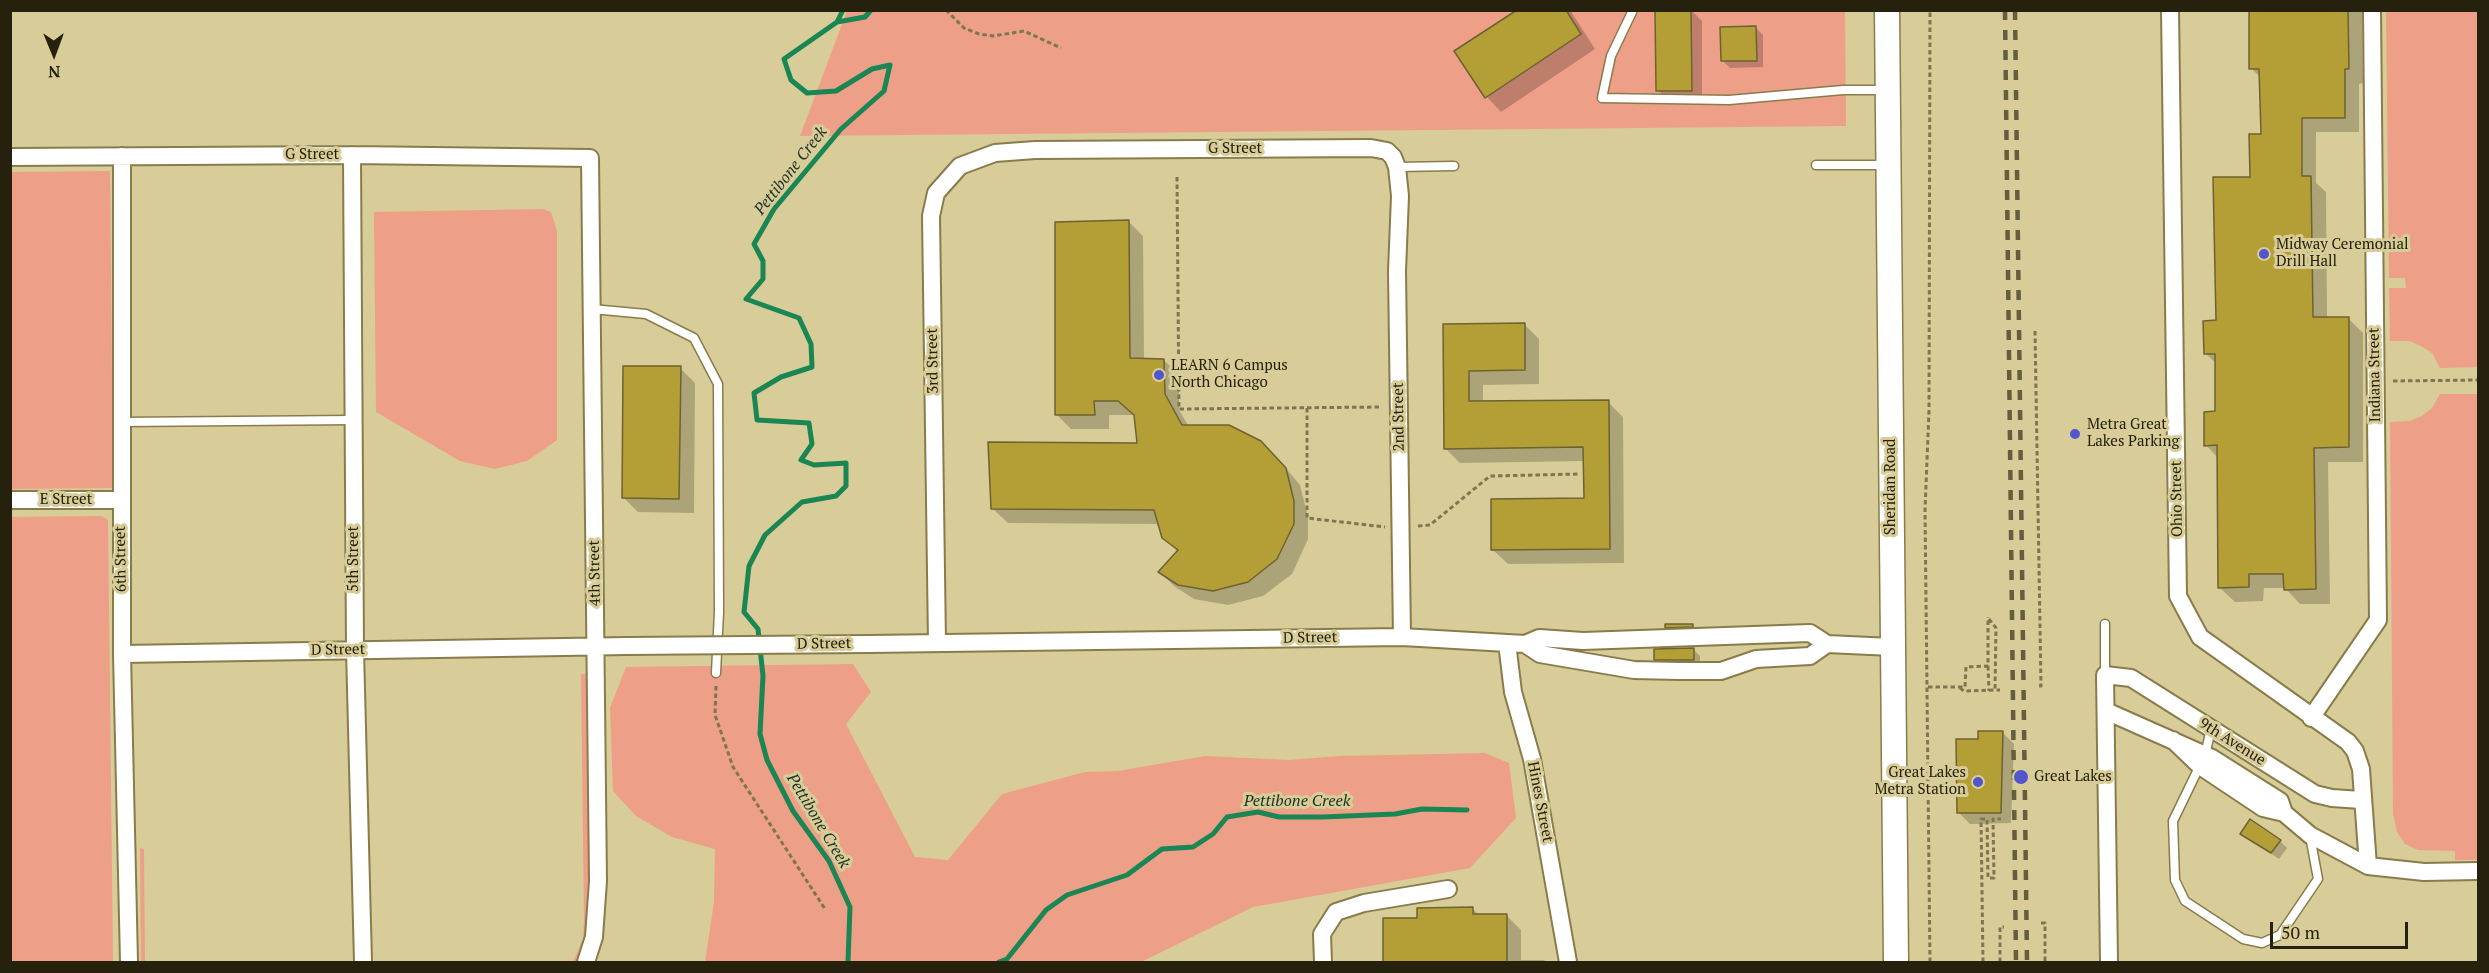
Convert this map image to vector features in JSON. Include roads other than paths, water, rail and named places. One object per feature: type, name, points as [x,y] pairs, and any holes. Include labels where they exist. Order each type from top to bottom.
[{"type":"main road","name":"Sheridan Road","points":[[1887,10],[1896,963]]},
{"type":"street","name":"Ohio Street","points":[[2170,10],[2178,596],[2200,638],[2348,742],[2355,751],[2359,758],[2368,866]]},
{"type":"street","name":"Indiana Street","points":[[2311,718],[2378,620],[2372,10]]},
{"type":"street","name":"G Street","points":[[1035,150],[1371,148],[1387,151],[1397,166]]},
{"type":"street","name":"3rd Street","points":[[937,643],[931,216],[936,194],[960,166],[995,153],[1035,150]]},
{"type":"street","name":"G Street","points":[[10,157],[352,155],[590,158],[591,182]]},
{"type":"street","name":"5th Street","points":[[352,155],[355,650],[363,963]]},
{"type":"street","name":"6th Street","points":[[122,156],[122,654],[129,963]]},
{"type":"street","name":"2nd Street","points":[[1397,166],[1400,196],[1397,271],[1402,637]]},
{"type":"street","name":"4th Street","points":[[586,963],[594,937],[598,881],[591,182]]},
{"type":"street","name":"E Street","points":[[10,500],[121,500]]},
{"type":"street","name":"D Street","points":[[122,654],[1402,637],[1525,644],[1539,638],[1583,641],[1810,633],[1827,644],[1892,646]]},
{"type":"street","name":"Hines Street","points":[[1507,643],[1511,682],[1532,759],[1568,963]]},
{"type":"street","name":"D Street","points":[[1525,644],[1540,654],[1634,670],[1721,671],[1756,659],[1810,656],[1827,644]]},
{"type":"street","points":[[2105,675],[2109,963]]},
{"type":"street","name":"9th Avenue","points":[[2105,675],[2131,678],[2315,794],[2331,798],[2361,800]]},
{"type":"street","name":"9th Avenue","points":[[2106,711],[2154,734],[2174,740],[2263,808],[2284,813],[2310,835],[2368,866],[2424,872],[2478,871]]},
{"type":"street","points":[[1323,963],[1322,934],[1336,912],[1364,903],[1448,889]]},
{"type":"lane","points":[[1633,10],[1611,56],[1602,98],[1729,100],[1843,90],[1888,90]]},
{"type":"lane","points":[[1816,165],[1888,165]]},
{"type":"lane","points":[[1397,166],[1454,166]]},
{"type":"lane","points":[[592,309],[646,314],[694,338],[718,384],[717,672]]},
{"type":"lane","points":[[121,422],[353,420]]},
{"type":"lane","points":[[2105,624],[2105,675]]},
{"type":"lane","points":[[2211,729],[2202,760],[2173,821],[2175,880],[2185,901],[2243,939],[2262,942],[2280,935],[2318,879],[2310,835]]},
{"type":"waterway","name":"Pettibone Creek","points":[[837,22],[843,10]]},
{"type":"waterway","name":"Pettibone Creek","points":[[848,962],[850,907],[829,861],[793,811],[767,760],[760,734],[763,676],[758,629],[744,612],[749,566],[765,535],[802,502],[836,496],[846,486],[846,463],[814,465],[801,460],[812,444],[809,423],[757,420],[754,393],[781,377],[812,367],[811,344],[799,318],[746,299],[763,279],[763,261],[754,244],[774,209],[841,129],[884,91],[890,65],[872,69],[836,91],[807,93],[791,80],[784,59],[837,22],[865,17],[871,10]]},
{"type":"waterway","name":"Pettibone Creek","points":[[999,962],[1007,959],[1046,910],[1067,895],[1127,875],[1162,849],[1193,847],[1213,834],[1227,817],[1258,812],[1279,817],[1323,817],[1395,814],[1422,809],[1467,810]]},
{"type":"railway","points":[[2005,10],[2016,962]]},
{"type":"railway","points":[[2015,10],[2027,962]]},
{"type":"place","name":"Midway Ceremonial Drill Hall","points":[[2264,254]]},
{"type":"place","name":"LEARN 6 Campus North Chicago","points":[[1159,375]]},
{"type":"place","name":"Metra Great Lakes Parking","points":[[2075,434]]},
{"type":"place","name":"Great Lakes","points":[[2021,777]]},
{"type":"place","name":"Great Lakes Metra Station","points":[[1978,782]]}]
